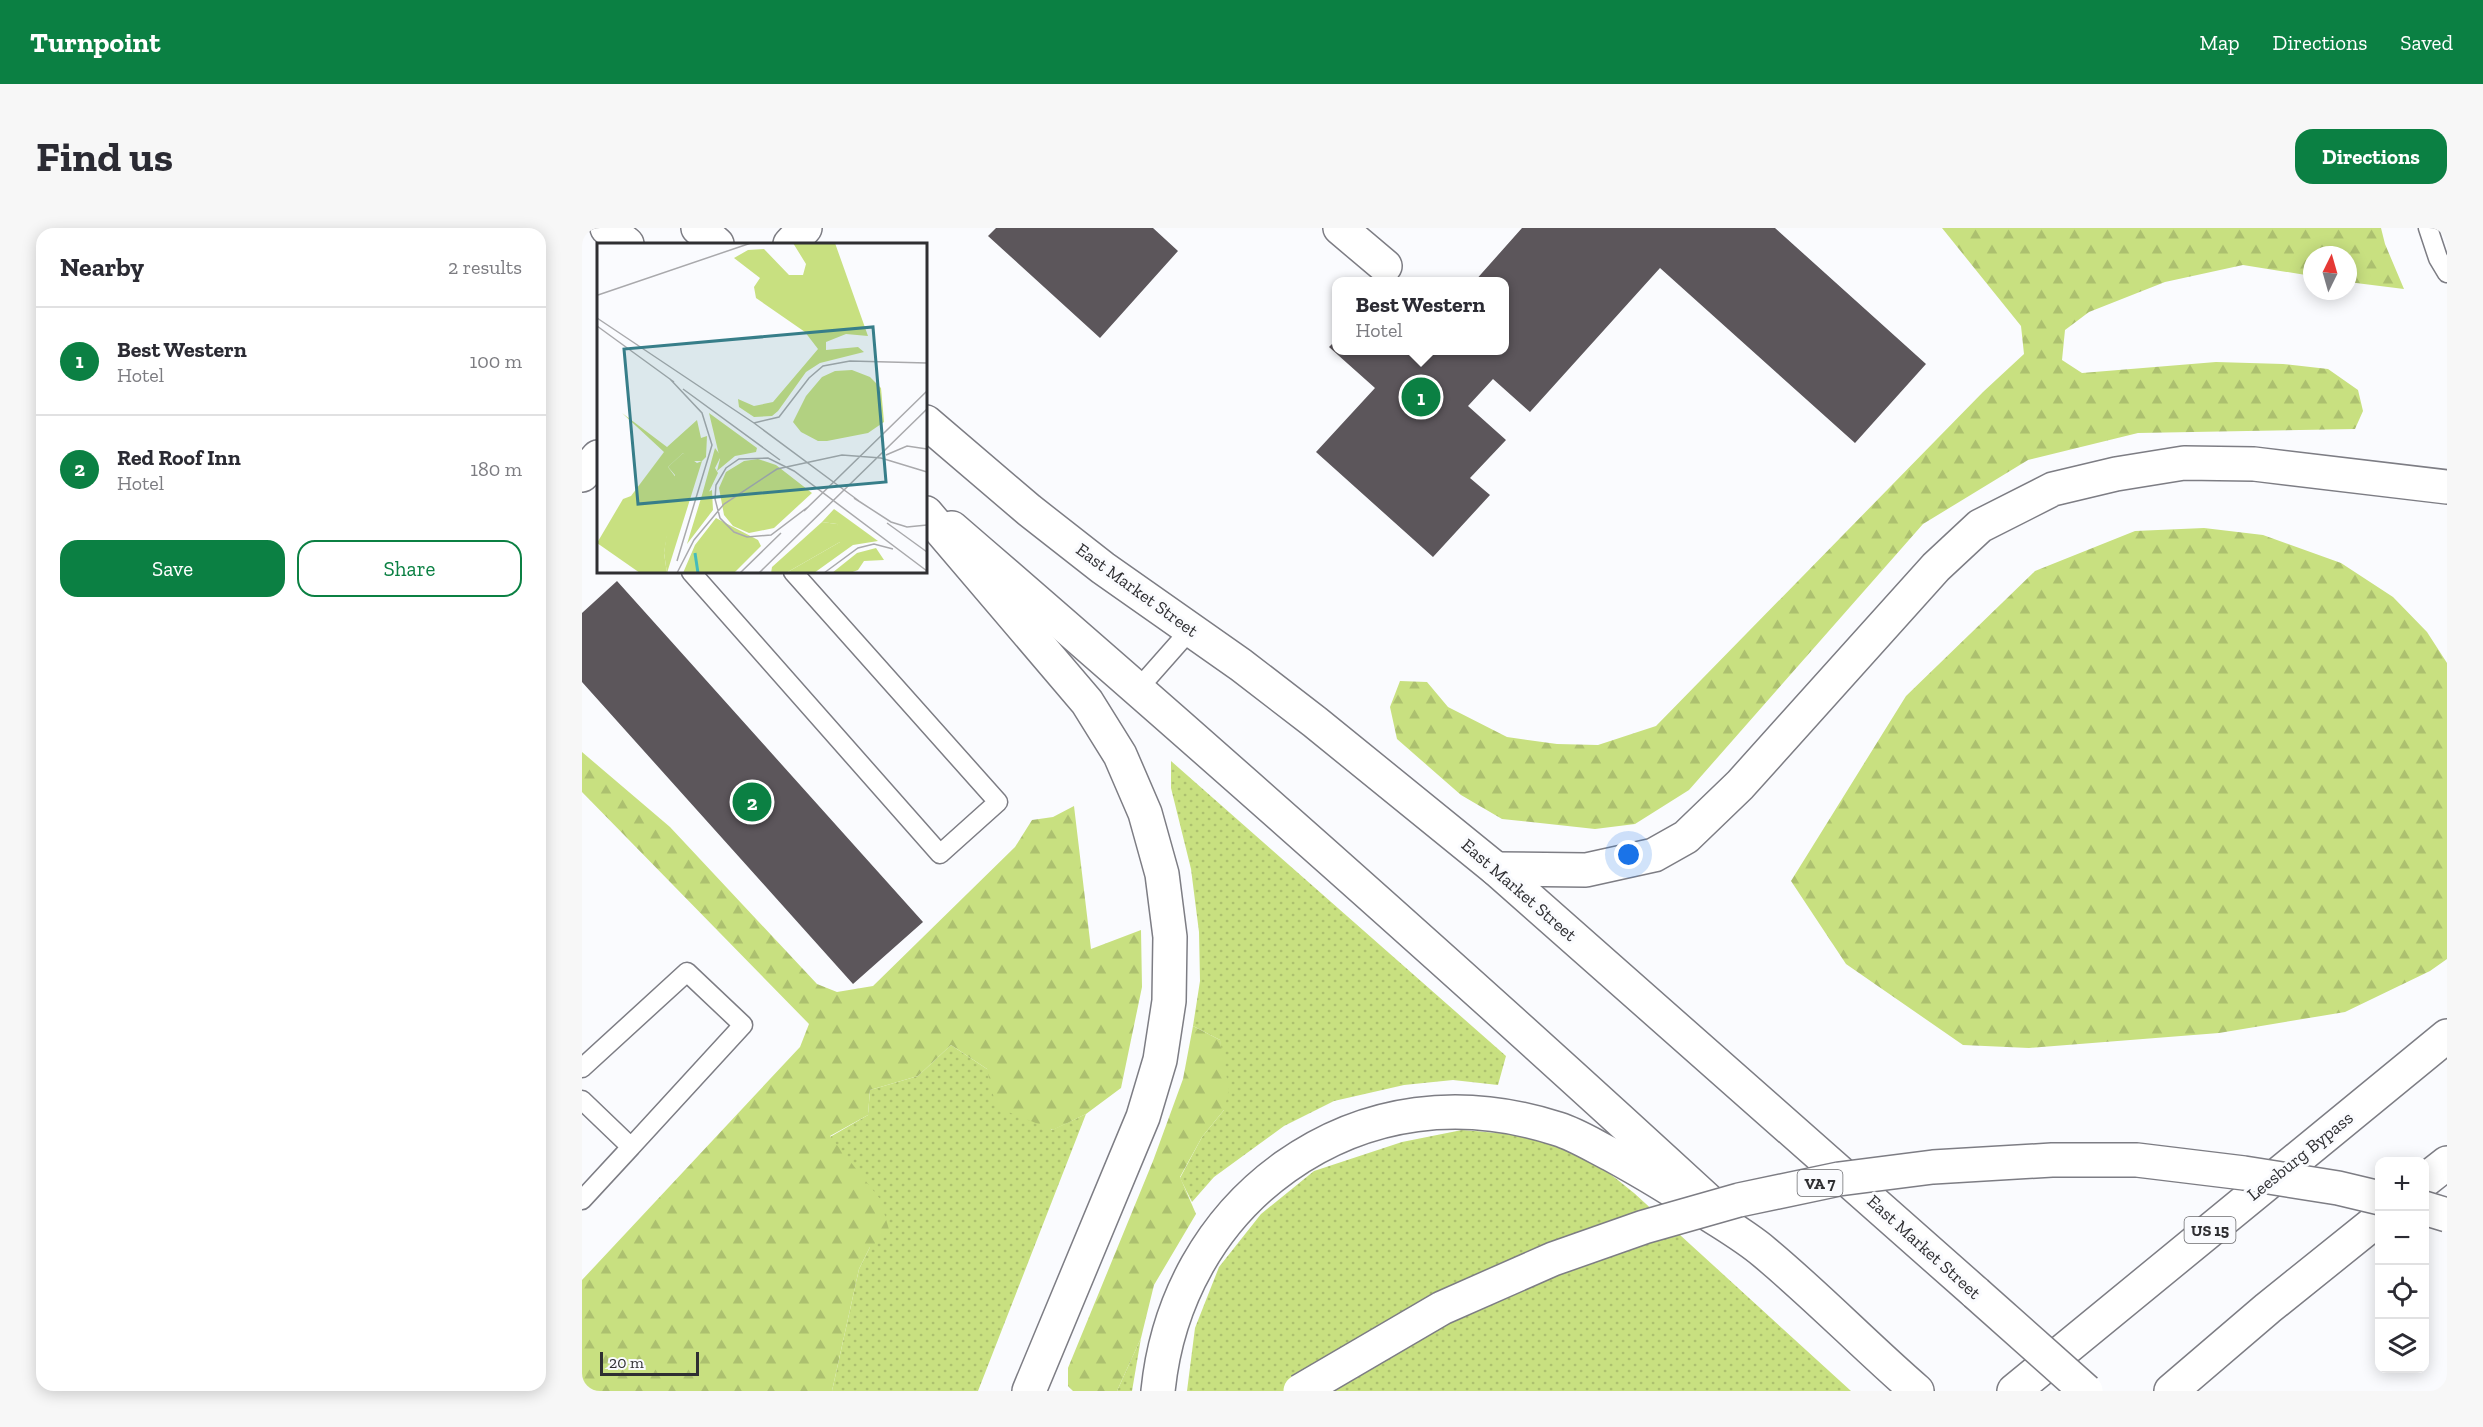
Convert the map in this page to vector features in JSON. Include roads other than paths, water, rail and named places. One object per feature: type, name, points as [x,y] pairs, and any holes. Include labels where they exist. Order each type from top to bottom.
[{"type":"main road","points":[[608,228],[626,243]]},
{"type":"main road","points":[[698,228],[716,243]]},
{"type":"main road","points":[[791,243],[805,228]]},
{"type":"main road","points":[[1340,228],[1385,266]]},
{"type":"main road","name":"East Market Street","points":[[927,423],[1029,510],[1103,568],[1191,629],[1315,722],[1496,869],[2086,1391]]},
{"type":"main road","points":[[1496,869],[1586,870],[1654,855],[1686,837],[1740,785],[1936,567],[1980,526],[2053,489],[2116,474],[2184,463],[2254,464],[2447,487]]},
{"type":"main road","points":[[927,507],[1138,689],[1553,1058],[1917,1391]]},
{"type":"main road","points":[[927,514],[1087,702],[1120,755],[1145,813],[1154,844],[1162,874],[1170,938],[1169,1001],[1160,1060],[1143,1117],[1029,1391]]},
{"type":"main road","name":"Leesburg Bypass","points":[[2013,1391],[2447,1036]]},
{"type":"main road","points":[[1158,1391],[1161,1359],[1176,1307],[1197,1262],[1229,1217],[1265,1181],[1309,1150],[1361,1126],[1405,1115],[1458,1111],[1509,1116],[1558,1129],[1581,1138],[1665,1184],[1763,1251]]},
{"type":"main road","name":"VA 7","points":[[1300,1391],[1442,1308],[1553,1259],[1644,1227],[1739,1200],[1839,1179],[1933,1167],[2052,1160],[2137,1160],[2268,1176],[2375,1197]]},
{"type":"main road","points":[[2429,1177],[2447,1163]]},
{"type":"main road","points":[[2429,1208],[2447,1199]]},
{"type":"main road","points":[[2429,1212],[2447,1215]]},
{"type":"main road","points":[[2171,1391],[2375,1221]]},
{"type":"main road","points":[[2268,1308],[2375,1242]]},
{"type":"lane","points":[[2428,228],[2438,258],[2447,273]]},
{"type":"lane","points":[[692,573],[940,854],[998,802],[794,573]]},
{"type":"lane","points":[[1138,689],[1191,629]]},
{"type":"lane","points":[[582,1068],[687,972],[743,1025],[582,1200]]},
{"type":"lane","points":[[582,1100],[631,1147]]},
{"type":"place","name":"Best Western","points":[[1421,397]]},
{"type":"place","name":"Red Roof Inn","points":[[752,802]]}]
